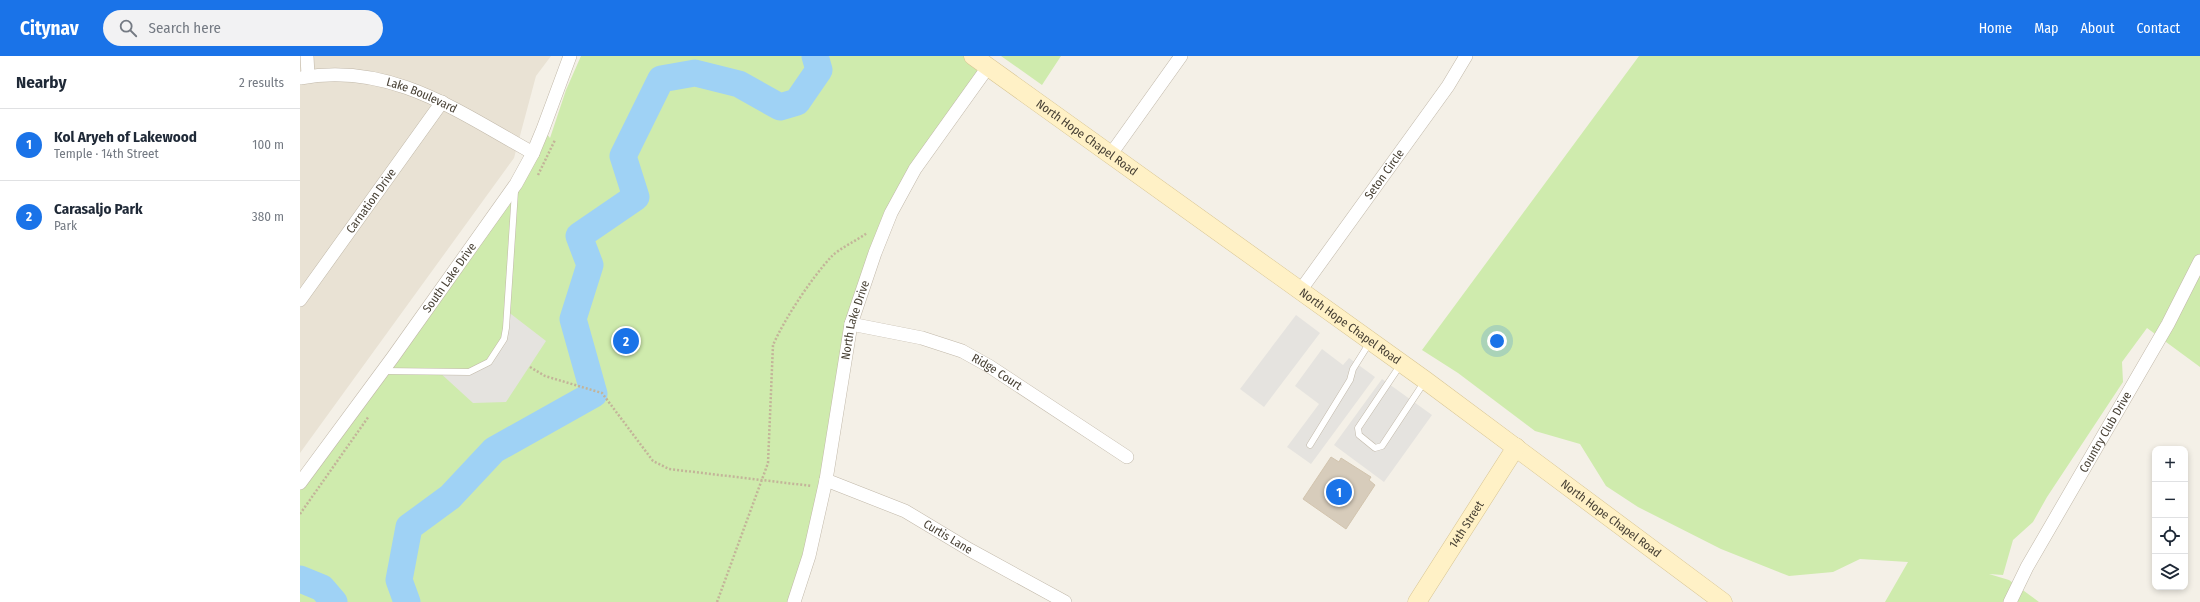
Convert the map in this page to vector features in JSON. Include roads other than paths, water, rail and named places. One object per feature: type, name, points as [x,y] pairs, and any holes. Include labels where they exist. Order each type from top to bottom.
[{"type":"main road","name":"North Hope Chapel Road","points":[[973,56],[1425,380],[1723,602]]},
{"type":"main road","name":"14th Street","points":[[1417,602],[1516,447]]},
{"type":"street","points":[[304,77],[307,56]]},
{"type":"street","name":"South Lake Drive","points":[[300,482],[383,371],[516,184],[533,153],[570,56]]},
{"type":"street","points":[[1111,154],[1181,56]]},
{"type":"street","name":"Seton Circle","points":[[1300,291],[1448,86],[1466,56]]},
{"type":"street","name":"North Lake Drive","points":[[794,602],[809,556],[825,484],[851,324],[874,253],[888,220],[915,169],[988,67]]},
{"type":"street","name":"Lake Boulevard","points":[[304,77],[358,76],[387,80],[442,102],[533,153]]},
{"type":"street","name":"Carnation Drive","points":[[300,300],[442,102]]},
{"type":"street","name":"Country Club Drive","points":[[2010,602],[2027,567],[2168,324],[2200,261]]},
{"type":"street","name":"Ridge Court","points":[[851,324],[922,338],[962,351],[989,366],[1127,457]]},
{"type":"street","name":"Curtis Lane","points":[[825,484],[905,511],[970,550],[1065,602]]},
{"type":"lane","points":[[383,371],[469,372],[489,362],[504,339],[506,328],[512,213],[516,184]]},
{"type":"lane","points":[[1310,445],[1350,380],[1353,369],[1370,342]]},
{"type":"lane","points":[[1401,364],[1358,428],[1359,435],[1375,448],[1382,446],[1425,380]]},
{"type":"waterway","points":[[407,602],[399,580],[409,527],[450,497],[494,450],[594,394],[573,319],[590,265],[579,236],[636,197],[623,156],[661,79],[695,73],[739,84],[780,107],[797,102],[819,70],[815,56]]},
{"type":"waterway","points":[[300,579],[322,588],[334,602]]},
{"type":"place","name":"Carasaljo Park","points":[[626,341]]},
{"type":"place","name":"Kol Aryeh of Lakewood","points":[[1339,492]]}]
